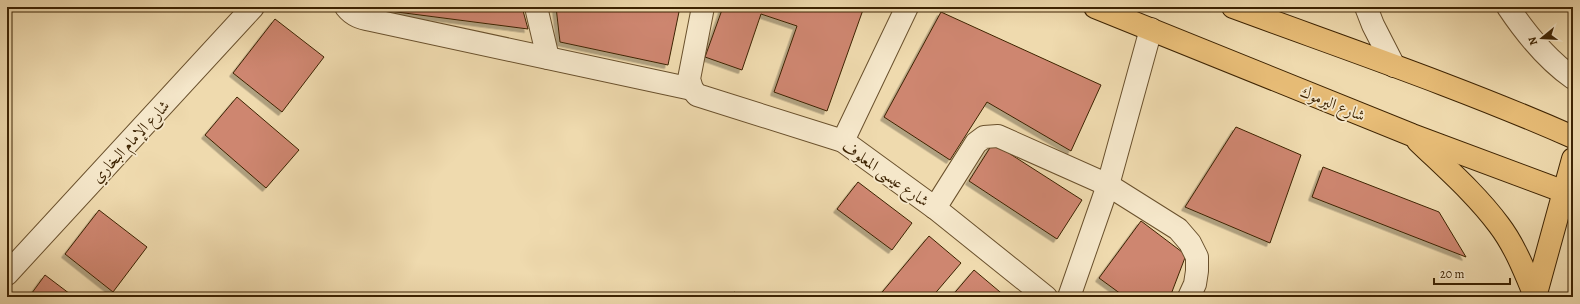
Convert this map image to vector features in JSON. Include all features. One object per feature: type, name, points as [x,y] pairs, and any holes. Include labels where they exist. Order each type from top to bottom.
[{"type":"highway","name":"شارع اليرموك","points":[[1095,7],[1412,135],[1568,194]]},
{"type":"highway","points":[[1233,7],[1394,66],[1573,137]]},
{"type":"highway","points":[[1412,135],[1469,190],[1500,225],[1518,255],[1535,296]]},
{"type":"highway","points":[[1535,296],[1568,194],[1573,159]]},
{"type":"street","name":"شارع الإمام البخاري","points":[[7,274],[253,7]]},
{"type":"street","name":"شارع عيسى المعلوف","points":[[346,7],[350,12],[358,17],[692,89],[697,95],[843,141],[935,208],[1046,297]]},
{"type":"street","points":[[536,7],[548,58]]},
{"type":"street","points":[[692,89],[689,79],[703,7]]},
{"type":"street","points":[[843,141],[907,7]]},
{"type":"street","points":[[1366,7],[1373,25],[1394,66]]},
{"type":"street","points":[[1508,7],[1520,26],[1545,55],[1573,78]]},
{"type":"street","points":[[1069,297],[1108,185],[1151,29]]},
{"type":"street","points":[[935,208],[976,143],[984,137],[998,136],[1108,185],[1178,229],[1190,242],[1197,257],[1195,284],[1189,297]]},
{"type":"building","points":[[522,7],[528,29],[366,8]]},
{"type":"building","points":[[556,7],[680,7],[668,65],[560,42]]},
{"type":"building","points":[[723,7],[864,7],[827,111],[774,92],[797,26],[761,14],[742,70],[705,57]]},
{"type":"building","points":[[941,12],[1101,85],[1071,151],[987,102],[950,160],[884,117]]},
{"type":"building","points":[[275,19],[324,57],[282,112],[233,73]]},
{"type":"building","points":[[237,97],[299,150],[266,188],[205,135]]},
{"type":"building","points":[[1236,127],[1301,155],[1270,243],[1185,207]]},
{"type":"building","points":[[993,143],[1082,200],[1057,239],[969,181]]},
{"type":"building","points":[[1323,167],[1439,212],[1466,257],[1312,197]]},
{"type":"building","points":[[858,182],[912,223],[892,250],[837,209]]},
{"type":"building","points":[[99,210],[147,247],[113,292],[65,254]]},
{"type":"building","points":[[1141,221],[1186,255],[1170,297],[1125,297],[1099,278]]},
{"type":"building","points":[[929,236],[961,263],[932,297],[878,297]]},
{"type":"building","points":[[974,270],[1006,297],[951,297]]},
{"type":"building","points":[[45,275],[74,297],[29,297]]},
{"type":"building","points":[[734,292],[743,297],[731,297]]}]
